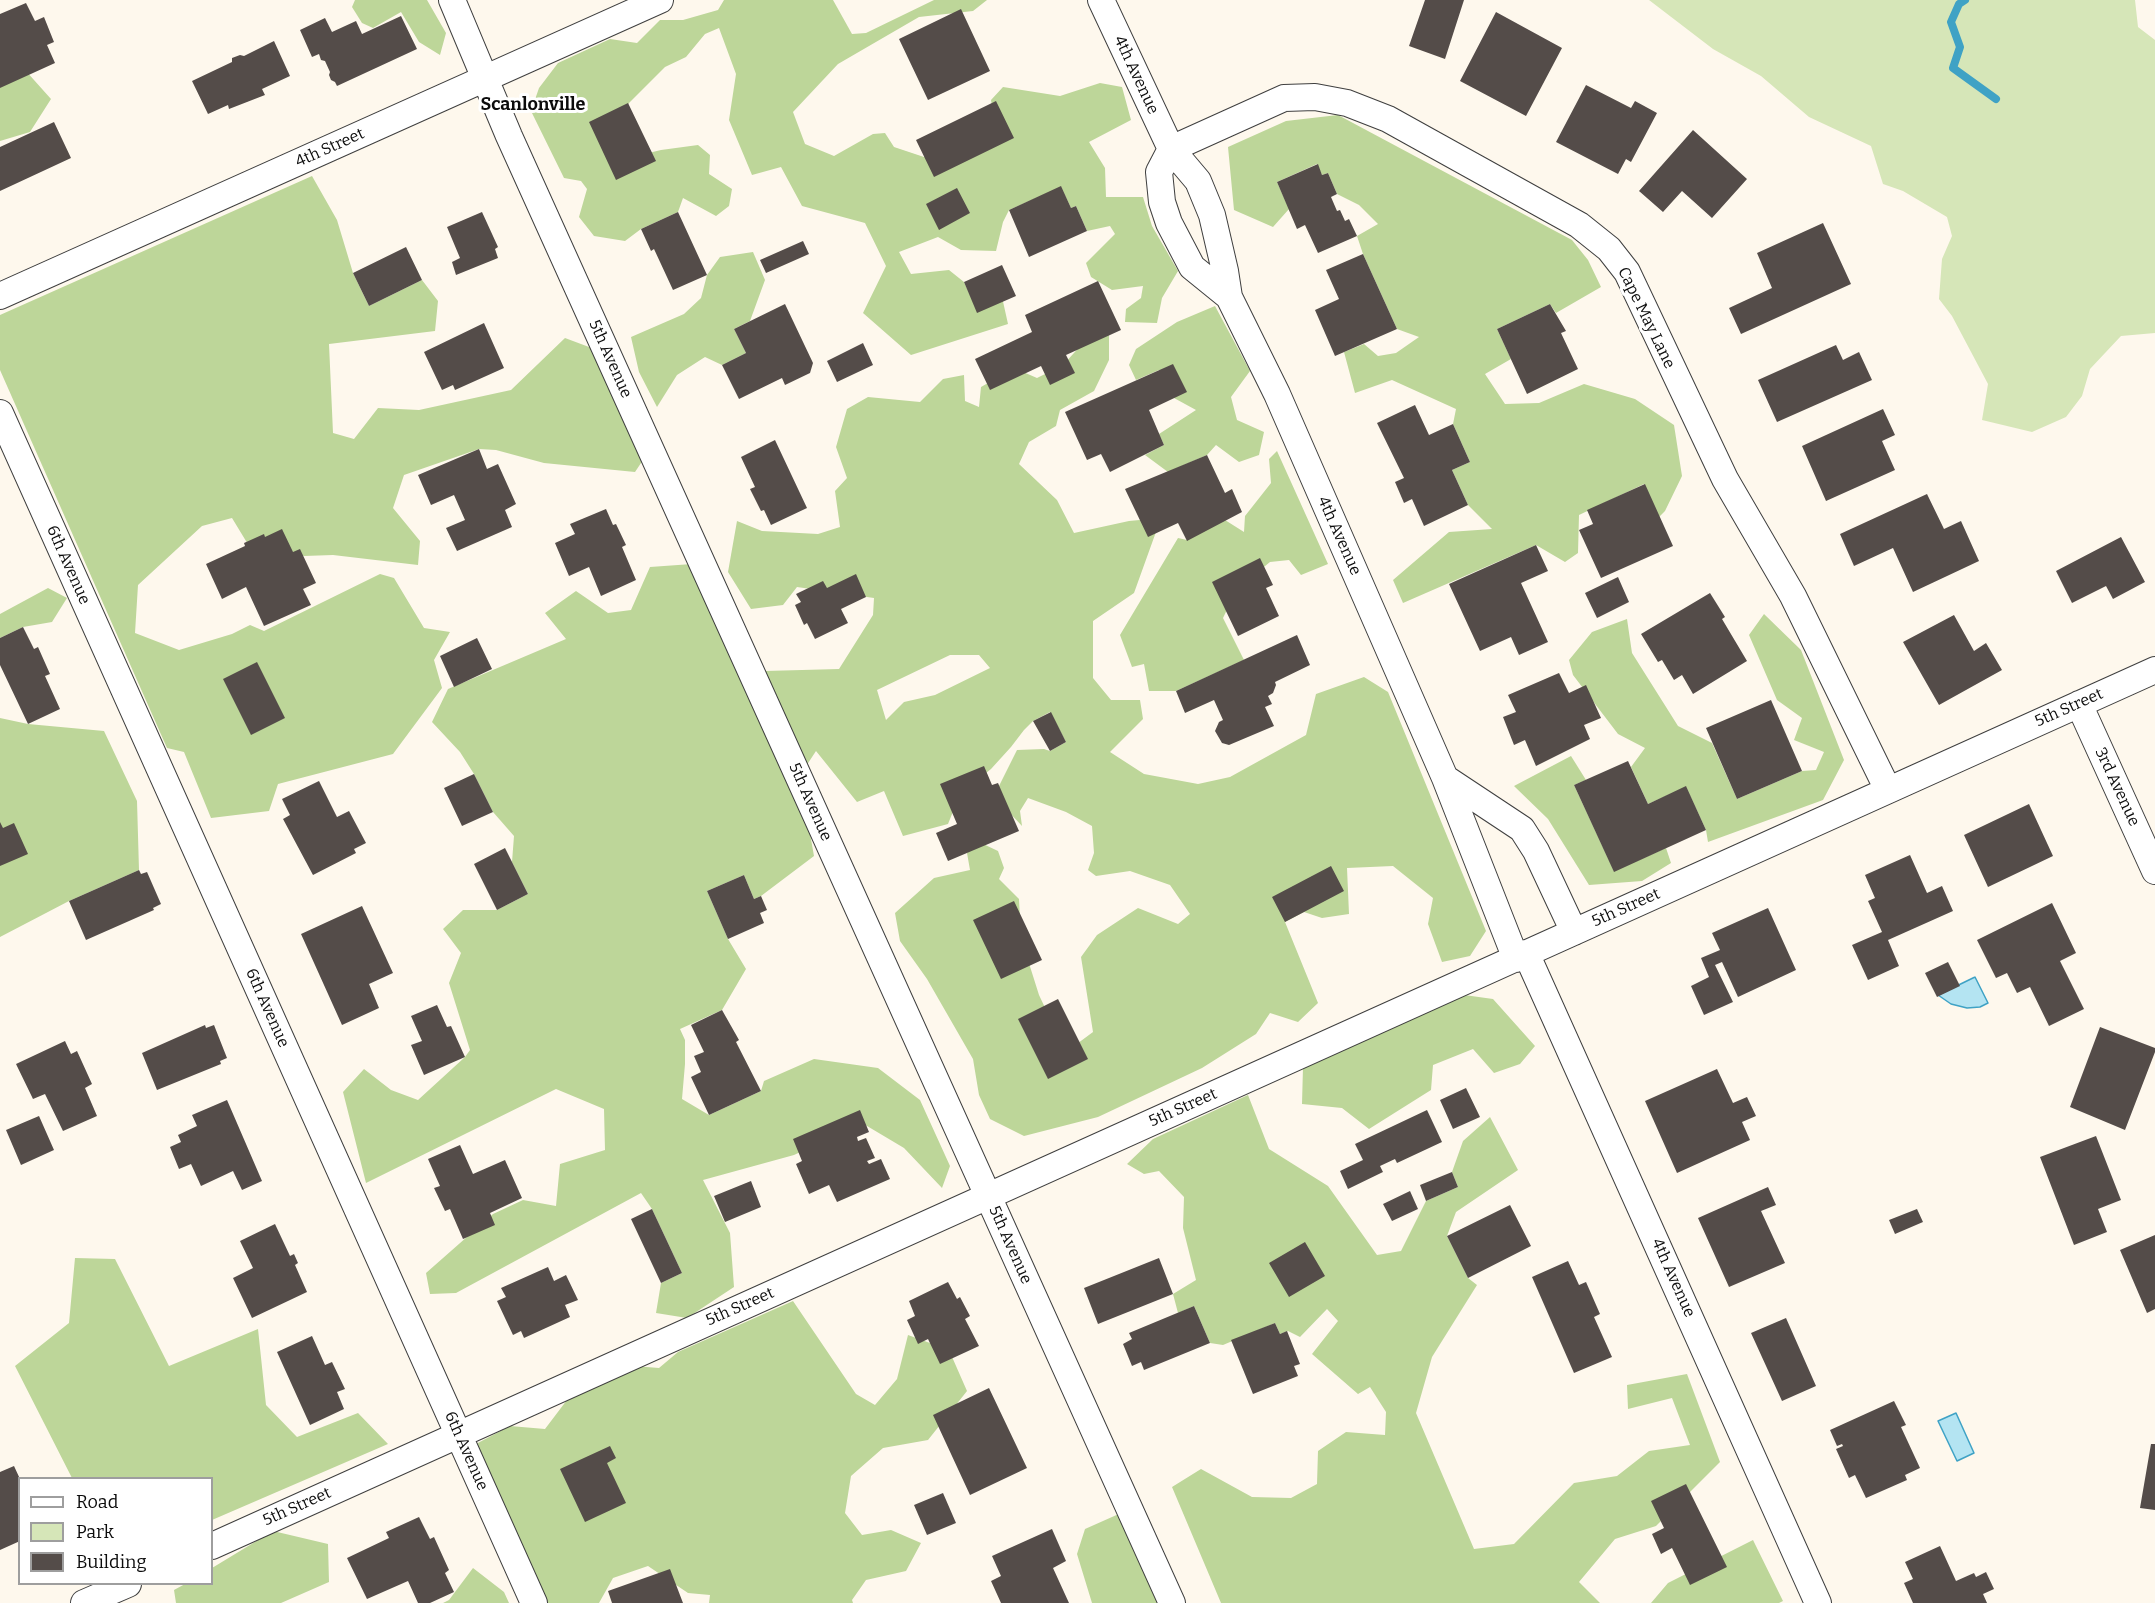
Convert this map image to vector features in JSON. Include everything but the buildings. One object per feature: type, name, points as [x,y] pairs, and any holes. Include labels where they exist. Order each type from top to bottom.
[{"type":"street","name":"5th Avenue","points":[[452,0],[484,78],[1172,1603]]},
{"type":"street","name":"4th Street","points":[[0,296],[660,0]]},
{"type":"street","name":"4th Avenue","points":[[1101,0],[1171,149],[1198,181],[1212,215],[1226,271],[1229,297],[1277,394],[1521,956],[1818,1603]]},
{"type":"street","name":"Cape May Lane","points":[[1171,149],[1284,98],[1315,97],[1347,103],[1388,119],[1579,225],[1609,249],[1627,272],[1727,483],[1793,596],[1888,790]]},
{"type":"street","name":"4th Avenue","points":[[1171,149],[1159,172],[1162,202],[1169,223],[1192,267],[1229,297]]},
{"type":"street","name":"6th Avenue","points":[[0,413],[534,1603]]},
{"type":"street","name":"5th Street","points":[[213,1546],[2155,670]]},
{"type":"street","name":"3rd Avenue","points":[[2079,704],[2155,871]]},
{"type":"street","points":[[1445,778],[1522,829],[1536,851],[1574,932]]},
{"type":"street","points":[[84,1603],[126,1585]]},
{"type":"green space","points":[[355,0],[427,0],[446,33],[440,55],[419,42],[401,12],[373,28],[362,23],[352,7]]},
{"type":"green space","points":[[724,0],[833,0],[852,34],[866,33],[934,0],[987,0],[973,11],[919,17],[838,64],[793,112],[805,144],[834,156],[873,134],[885,133],[894,147],[924,157],[997,140],[991,100],[1003,87],[1060,96],[1100,83],[1122,87],[1131,120],[1089,142],[1105,168],[1106,197],[1143,197],[1152,226],[1178,271],[1162,298],[1157,323],[1125,322],[1126,309],[1141,298],[1143,286],[1112,290],[1091,277],[1086,263],[1115,234],[1110,226],[1087,231],[1076,206],[1071,208],[1061,187],[1009,210],[1003,222],[996,251],[961,250],[938,237],[899,252],[911,274],[949,270],[964,282],[975,306],[1002,297],[1008,324],[911,355],[863,313],[886,266],[865,223],[802,206],[781,167],[752,175],[729,120],[736,74],[719,28],[705,34],[686,57],[665,67],[629,103],[604,152],[632,157],[698,145],[710,155],[709,174],[732,189],[729,206],[716,216],[683,198],[678,212],[641,229],[625,241],[594,236],[579,217],[587,189],[581,181],[564,178],[531,111],[539,88],[558,63],[610,39],[637,43],[660,20],[683,20],[718,10]]},
{"type":"green space","points":[[1649,0],[2135,0],[2138,27],[2155,40],[2155,333],[2121,336],[2090,369],[2082,396],[2066,417],[2032,432],[1982,420],[1988,384],[1952,316],[1939,299],[1942,259],[1952,236],[1947,217],[1903,191],[1883,184],[1871,146],[1809,117],[1761,76],[1713,49]]},
{"type":"green space","points":[[17,61],[51,99],[30,132],[0,141],[0,66]]},
{"type":"green space","points":[[1338,115],[1572,240],[1588,260],[1601,287],[1556,313],[1550,304],[1497,329],[1511,359],[1485,374],[1505,404],[1539,403],[1584,384],[1635,399],[1674,425],[1682,476],[1665,511],[1659,517],[1644,484],[1579,515],[1578,553],[1565,562],[1536,545],[1403,603],[1393,580],[1449,532],[1492,529],[1468,505],[1452,470],[1470,462],[1453,424],[1456,409],[1392,380],[1355,393],[1344,352],[1364,344],[1378,356],[1396,353],[1419,337],[1397,329],[1363,254],[1357,236],[1378,224],[1359,205],[1337,194],[1328,173],[1322,175],[1317,164],[1277,182],[1289,209],[1273,227],[1234,210],[1228,147],[1286,121]]},
{"type":"green space","points":[[312,176],[337,220],[353,273],[369,306],[422,280],[438,301],[435,331],[329,344],[333,433],[354,439],[378,408],[419,410],[511,390],[565,338],[597,350],[643,460],[635,472],[544,463],[496,450],[479,449],[404,475],[393,508],[420,541],[418,565],[333,555],[304,556],[249,546],[232,518],[202,526],[138,585],[135,633],[179,650],[232,634],[250,625],[264,631],[380,574],[394,578],[424,628],[450,632],[434,660],[442,688],[393,754],[278,784],[269,811],[211,818],[184,752],[167,748],[0,370],[0,315]]},
{"type":"green space","points":[[753,252],[765,280],[750,321],[734,329],[746,353],[722,365],[705,357],[677,375],[657,407],[639,372],[631,337],[684,314],[701,298],[707,275],[720,257]]},
{"type":"green space","points":[[1215,306],[1250,371],[1231,397],[1237,420],[1264,432],[1259,455],[1239,462],[1216,445],[1207,455],[1168,472],[1145,455],[1164,445],[1159,434],[1196,410],[1174,398],[1159,370],[1136,380],[1129,365],[1136,349],[1177,322]]},
{"type":"green space","points":[[1094,331],[1109,335],[1109,360],[1094,391],[1060,410],[1056,426],[1029,442],[1019,464],[1057,500],[1074,533],[1129,521],[1161,518],[1134,593],[1093,621],[1093,678],[1111,700],[1140,700],[1143,719],[1110,752],[1144,774],[1198,784],[1230,777],[1306,735],[1316,694],[1364,677],[1388,692],[1486,931],[1470,956],[1442,962],[1428,924],[1433,898],[1393,866],[1347,868],[1349,914],[1322,918],[1304,912],[1285,922],[1318,1003],[1298,1022],[1270,1013],[1256,1034],[1202,1068],[1098,1117],[1024,1136],[990,1119],[979,1095],[973,1059],[927,979],[900,941],[895,913],[934,878],[970,870],[967,853],[979,842],[998,851],[1004,868],[999,879],[1019,899],[1021,938],[1039,995],[1066,1052],[1093,1032],[1081,957],[1097,935],[1138,908],[1178,924],[1190,914],[1170,885],[1130,871],[1096,876],[1088,870],[1094,853],[1092,826],[1066,812],[1028,798],[1020,811],[1022,826],[994,796],[1017,750],[1044,749],[1050,751],[1066,742],[1050,712],[1033,721],[991,769],[960,794],[948,824],[903,836],[884,791],[857,802],[816,751],[793,786],[807,817],[814,856],[754,899],[744,875],[707,891],[728,939],[746,969],[722,1010],[680,1029],[685,1040],[682,1099],[709,1115],[761,1091],[764,1081],[814,1059],[878,1068],[920,1100],[950,1166],[942,1188],[904,1148],[862,1123],[794,1155],[703,1180],[730,1233],[734,1287],[687,1318],[656,1313],[661,1283],[682,1273],[652,1209],[641,1193],[456,1293],[430,1294],[426,1273],[493,1214],[523,1200],[556,1206],[560,1164],[605,1150],[604,1109],[556,1089],[366,1183],[343,1092],[364,1069],[391,1090],[418,1100],[465,1057],[470,1050],[449,983],[461,953],[443,929],[463,910],[497,910],[528,894],[512,862],[514,836],[493,812],[460,752],[432,722],[448,689],[566,639],[545,613],[576,591],[608,613],[631,610],[650,567],[692,564],[765,671],[839,669],[873,615],[874,598],[797,587],[783,605],[751,609],[728,572],[737,521],[762,531],[818,534],[840,527],[835,491],[847,478],[836,447],[847,409],[868,397],[920,402],[943,379],[964,375],[965,401],[979,407],[981,387],[1014,368],[1037,378],[1063,365]],"holes":[[[950,655],[979,655],[990,668],[935,695],[904,702],[886,720],[877,690]]]},
{"type":"green space","points":[[1277,451],[1328,564],[1301,575],[1289,560],[1270,562],[1237,589],[1223,618],[1244,660],[1176,691],[1149,691],[1144,664],[1132,667],[1120,635],[1178,538],[1187,540],[1225,520],[1244,532],[1245,516],[1271,483],[1269,459]]},
{"type":"green space","points":[[48,588],[67,598],[52,622],[23,627],[0,638],[0,614]]},
{"type":"green space","points":[[1764,614],[1801,650],[1844,760],[1823,800],[1708,842],[1706,830],[1686,787],[1648,804],[1631,767],[1645,748],[1618,734],[1573,675],[1569,660],[1592,632],[1627,619],[1632,653],[1678,726],[1712,743],[1737,799],[1802,771],[1816,770],[1824,752],[1794,740],[1802,718],[1777,700],[1749,635]]},
{"type":"green space","points":[[0,718],[28,724],[104,731],[137,801],[139,870],[69,901],[0,937]]},
{"type":"green space","points":[[1571,756],[1586,780],[1574,785],[1614,871],[1666,848],[1671,863],[1642,881],[1589,885],[1548,819],[1514,786]]},
{"type":"green space","points":[[1457,994],[1493,999],[1535,1046],[1520,1064],[1494,1073],[1473,1049],[1433,1065],[1431,1090],[1369,1129],[1342,1108],[1302,1104],[1303,1067]]},
{"type":"green space","points":[[1248,1095],[1269,1149],[1328,1186],[1377,1255],[1401,1251],[1426,1201],[1458,1187],[1452,1172],[1463,1141],[1490,1117],[1518,1170],[1456,1212],[1447,1236],[1468,1278],[1477,1285],[1432,1357],[1416,1413],[1474,1549],[1514,1544],[1574,1483],[1617,1476],[1649,1451],[1690,1445],[1672,1398],[1628,1409],[1627,1385],[1687,1374],[1720,1462],[1656,1526],[1615,1539],[1579,1582],[1600,1603],[1221,1603],[1172,1487],[1201,1469],[1252,1497],[1291,1498],[1317,1484],[1318,1451],[1346,1432],[1385,1435],[1386,1412],[1370,1387],[1358,1394],[1312,1354],[1338,1321],[1327,1309],[1300,1337],[1288,1331],[1280,1334],[1275,1323],[1223,1345],[1210,1343],[1194,1306],[1178,1313],[1173,1294],[1196,1280],[1183,1228],[1184,1197],[1159,1171],[1144,1174],[1127,1164],[1153,1139]]},
{"type":"green space","points":[[75,1258],[115,1259],[169,1366],[258,1329],[266,1405],[297,1437],[358,1413],[388,1444],[213,1520],[213,1477],[71,1477],[15,1366],[69,1323]]},
{"type":"green space","points":[[793,1301],[856,1394],[875,1405],[897,1379],[908,1335],[949,1350],[967,1391],[928,1440],[883,1448],[851,1476],[845,1513],[862,1535],[891,1530],[921,1543],[906,1571],[866,1580],[852,1600],[853,1603],[709,1603],[710,1595],[688,1593],[648,1566],[613,1578],[599,1603],[548,1603],[476,1444],[510,1426],[545,1429],[570,1396],[634,1366],[659,1368],[678,1352]]},
{"type":"green space","points":[[1121,1513],[1161,1603],[1092,1603],[1077,1554],[1085,1529]]},
{"type":"green space","points":[[273,1531],[328,1544],[329,1582],[281,1603],[176,1603],[174,1590],[183,1585],[213,1585],[213,1567]]},
{"type":"green space","points":[[1753,1540],[1783,1601],[1779,1603],[1651,1603],[1668,1583]]},
{"type":"green space","points":[[473,1568],[504,1592],[509,1603],[443,1603],[449,1600]]},
{"type":"water","points":[[1975,977],[1988,1003],[1980,1007],[1967,1008],[1951,1004],[1938,995]]},
{"type":"water","points":[[1956,1413],[1974,1453],[1957,1461],[1938,1421]]},
{"type":"waterway","points":[[1965,0],[1959,4],[1951,22],[1960,47],[1953,68],[1996,99]]},
{"type":"district","name":"Scanlonville","points":[[533,105]]}]
